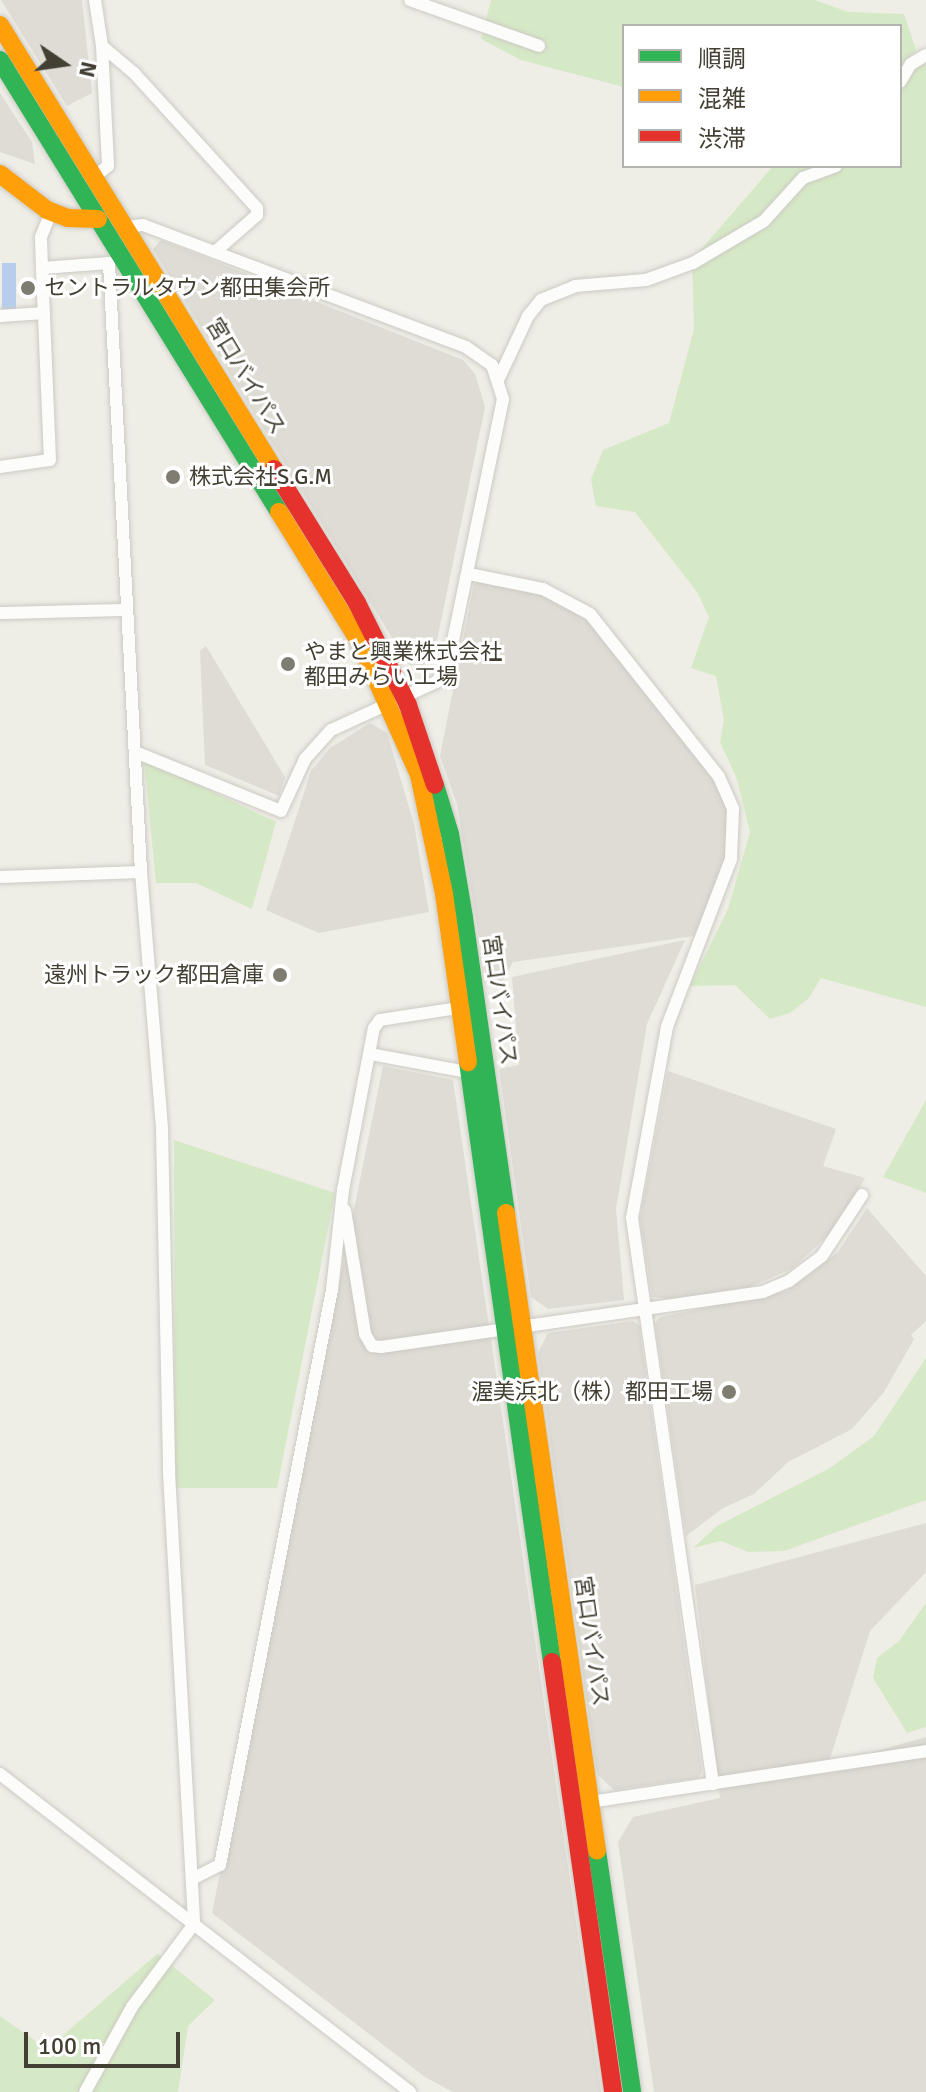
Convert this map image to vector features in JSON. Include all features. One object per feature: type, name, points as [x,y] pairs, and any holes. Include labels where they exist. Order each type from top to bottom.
[{"type":"main road","name":"宮口バイパス","points":[[0,25],[128,227],[357,603],[450,834],[613,2092]]},
{"type":"main road","name":"宮口バイパス","points":[[0,60],[398,702],[422,789],[444,894],[467,1072],[513,1328],[590,1802],[632,2092]]},
{"type":"main road","points":[[0,174],[51,212],[98,219]]},
{"type":"street","points":[[95,0],[102,46],[108,166],[95,176]]},
{"type":"street","points":[[410,0],[539,46]]},
{"type":"street","points":[[102,46],[134,73],[257,208],[257,215],[216,251]]},
{"type":"street","points":[[902,79],[911,64],[926,55]]},
{"type":"street","points":[[499,378],[528,316],[541,300],[575,286],[646,280],[693,263],[764,221],[803,178],[830,168]]},
{"type":"street","points":[[0,467],[50,460],[41,237],[51,212]]},
{"type":"street","points":[[128,227],[143,225],[466,347],[486,359],[499,378],[503,407],[447,669],[436,682],[398,702],[343,723],[321,740],[305,759],[281,811],[135,752]]},
{"type":"street","points":[[42,268],[109,263],[141,872],[156,999],[167,1223],[169,1473],[184,1694],[183,1768],[194,1878],[194,1924],[132,2007],[85,2092]]},
{"type":"street","points":[[0,316],[44,313]]},
{"type":"street","points":[[469,574],[543,589],[590,614],[719,777],[733,809],[731,859],[667,1027],[632,1218],[713,1784]]},
{"type":"street","points":[[0,613],[126,610]]},
{"type":"street","points":[[0,877],[141,872]]},
{"type":"street","points":[[194,1878],[220,1865],[332,1290],[342,1194],[370,1054],[380,1020],[458,1008]]},
{"type":"street","points":[[370,1054],[467,1072]]},
{"type":"street","points":[[342,1194],[372,1346],[750,1295],[789,1281],[835,1241],[862,1195]]},
{"type":"street","points":[[590,1802],[926,1751]]},
{"type":"street","points":[[0,1774],[410,2092]]},
{"type":"shaded area","points":[[1,0],[82,0],[92,93],[67,106]]},
{"type":"shaded area","points":[[0,93],[32,142],[35,164],[0,152]]},
{"type":"shaded area","points":[[161,240],[463,360],[475,374],[485,407],[436,645],[423,667],[409,665],[153,249]]},
{"type":"shaded area","points":[[479,581],[546,596],[591,623],[716,781],[730,818],[729,853],[694,936],[513,962],[502,982],[487,985],[457,804],[440,756],[474,584]]},
{"type":"shaded area","points":[[206,646],[285,777],[279,796],[205,765],[200,651]]},
{"type":"shaded area","points":[[370,723],[387,733],[414,824],[429,912],[319,933],[266,910],[311,771],[330,748]]},
{"type":"shaded area","points":[[685,940],[647,1024],[616,1209],[624,1300],[548,1309],[531,1297],[499,1069],[519,1065],[512,977]]},
{"type":"shaded area","points":[[383,1066],[453,1080],[601,2092],[453,2092],[425,2077],[212,1913]]},
{"type":"shaded area","points":[[668,1071],[836,1129],[823,1166],[865,1178],[837,1227],[793,1268],[750,1287],[671,1299],[652,1297],[640,1218]]},
{"type":"shaded area","points":[[867,1208],[926,1276],[926,1321],[911,1335],[914,1339],[884,1392],[852,1429],[788,1462],[754,1494],[723,1508],[686,1536],[655,1323],[660,1317],[787,1291],[838,1252]]},
{"type":"shaded area","points":[[633,1321],[639,1325],[702,1772],[698,1778],[614,1790],[597,1774],[538,1353],[548,1333]]},
{"type":"shaded area","points":[[926,1523],[926,1572],[870,1631],[828,1765],[926,1737],[926,2092],[654,2092],[618,1842],[633,1817],[720,1798],[695,1585]]},
{"type":"green space","points":[[491,0],[815,0],[848,12],[904,14],[916,50],[902,65],[902,24],[622,24],[622,86],[521,60],[481,39]]},
{"type":"green space","points":[[926,57],[926,1007],[821,978],[809,998],[790,1013],[770,1019],[735,985],[690,986],[728,909],[750,832],[737,779],[720,742],[724,720],[716,676],[691,668],[709,617],[697,592],[635,512],[596,506],[591,479],[603,450],[669,423],[694,329],[692,260],[771,168],[902,168],[902,82]]},
{"type":"green space","points":[[144,759],[276,822],[252,909],[196,883],[156,883]]},
{"type":"green space","points":[[926,1100],[926,1193],[883,1177]]},
{"type":"green space","points":[[174,1140],[335,1193],[277,1488],[175,1488]]},
{"type":"green space","points":[[926,1358],[926,1500],[784,1551],[748,1552],[721,1541],[693,1548],[717,1526],[830,1468],[874,1436]]},
{"type":"green space","points":[[926,1603],[926,1727],[907,1733],[873,1678],[877,1658],[899,1641]]},
{"type":"green space","points":[[157,1954],[215,2000],[188,2026],[178,2092],[0,2092],[0,2016],[47,2049]]},
{"type":"water","points":[[2,263],[16,263],[16,309],[2,309]]},
{"type":"traffic: fast","points":[[0,60],[279,512]]},
{"type":"traffic: fast","points":[[435,785],[450,834],[464,918],[506,1213]]},
{"type":"traffic: fast","points":[[468,1062],[552,1662]]},
{"type":"traffic: fast","points":[[597,1851],[632,2092]]},
{"type":"traffic: slow","points":[[0,25],[274,469]]},
{"type":"traffic: slow","points":[[0,174],[47,210],[68,218],[98,219]]},
{"type":"traffic: slow","points":[[279,512],[359,641],[419,775],[444,894],[468,1062]]},
{"type":"traffic: slow","points":[[506,1213],[597,1851]]},
{"type":"traffic: jam","points":[[274,469],[357,603],[408,705],[435,785]]},
{"type":"traffic: jam","points":[[552,1662],[613,2092]]},
{"type":"place","name":"セントラルタウン都田集会所","points":[[28,288]]},
{"type":"place","name":"株式会社S.G.M","points":[[173,477]]},
{"type":"place","name":"やまと興業株式会社 都田みらい工場","points":[[288,664]]},
{"type":"place","name":"遠州トラック都田倉庫","points":[[280,975]]},
{"type":"place","name":"渥美浜北（株）都田工場","points":[[729,1392]]}]
